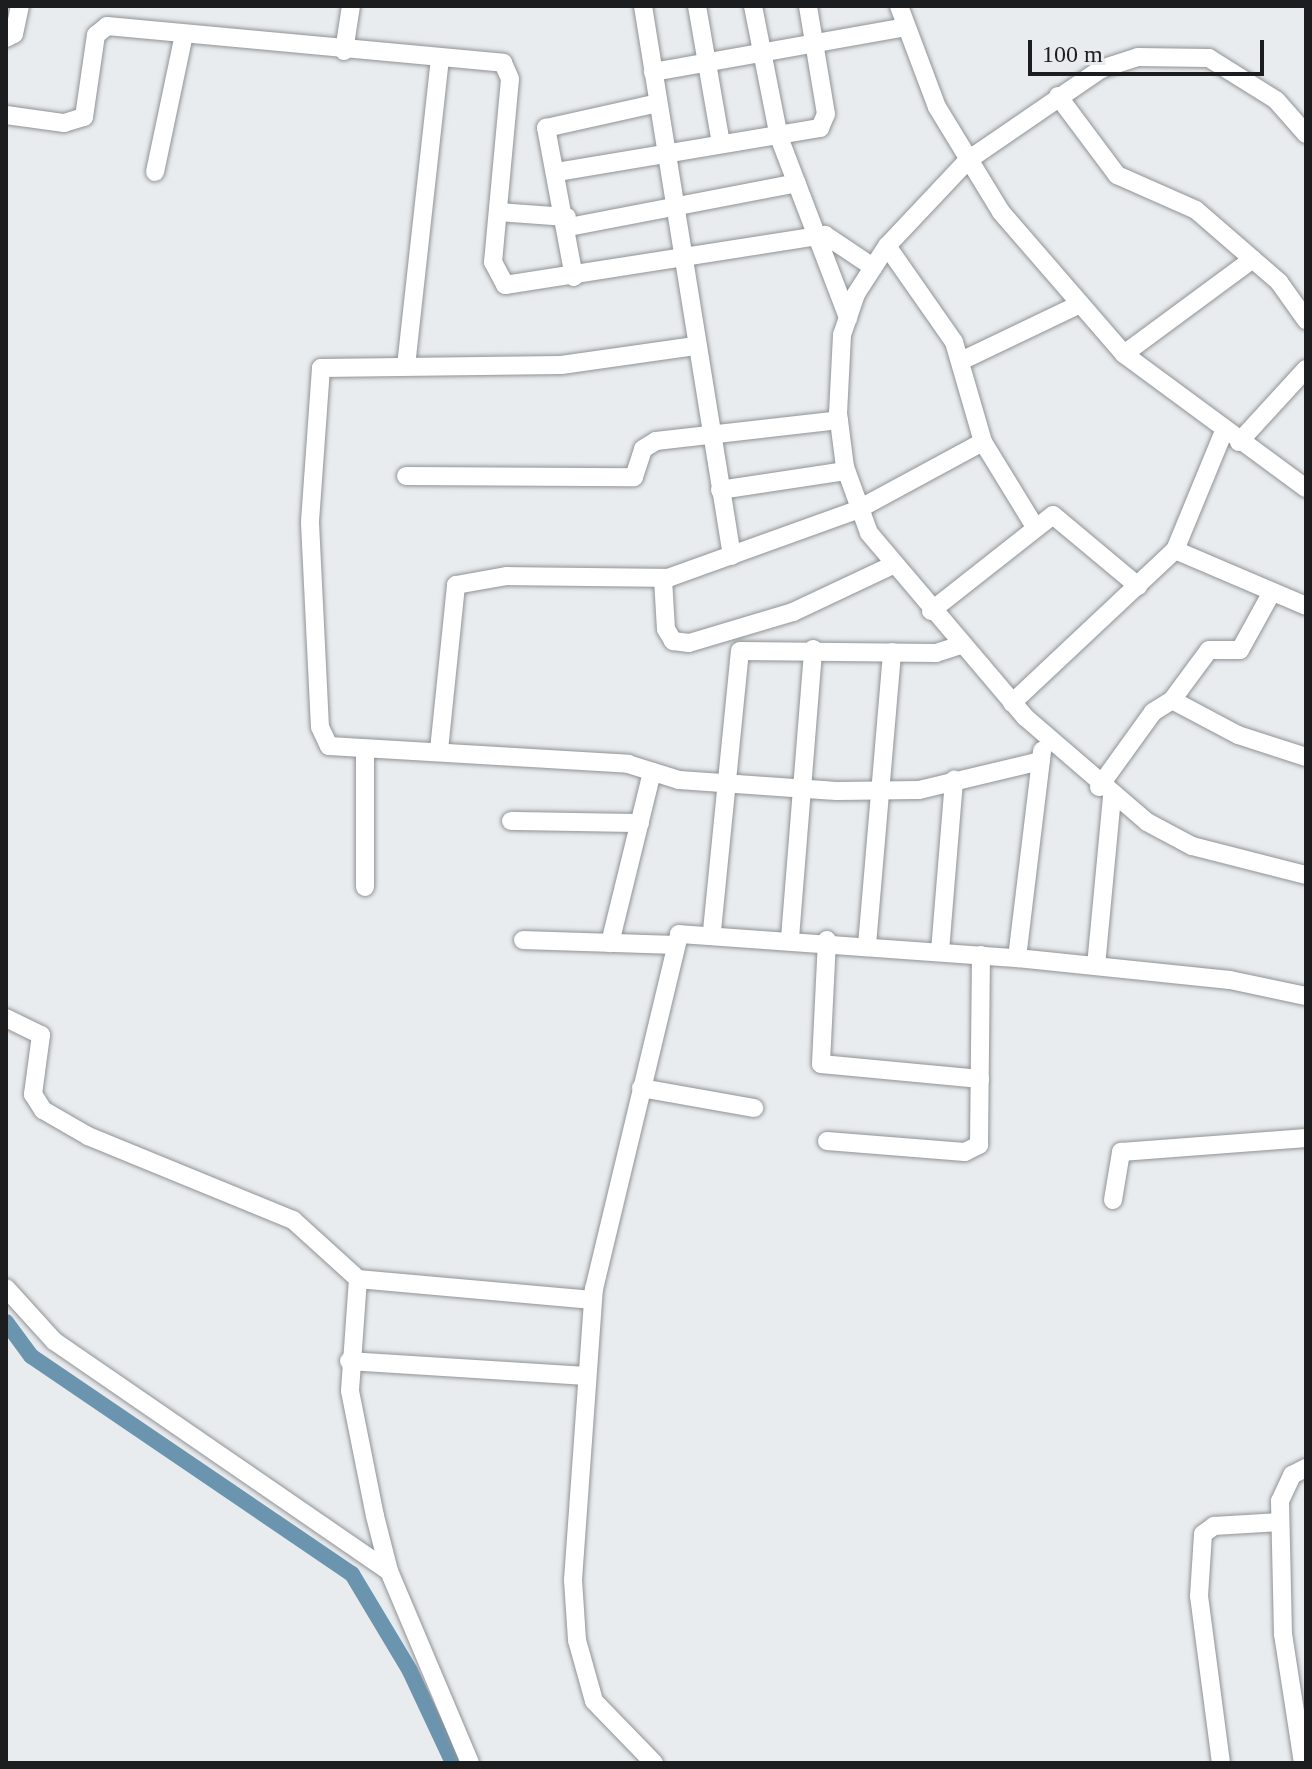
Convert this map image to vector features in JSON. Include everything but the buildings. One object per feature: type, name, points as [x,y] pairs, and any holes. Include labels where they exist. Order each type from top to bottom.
[{"type":"street","points":[[6,38],[14,34],[20,6]]},
{"type":"street","points":[[344,51],[351,6]]},
{"type":"street","points":[[643,6],[676,205],[695,346],[732,556]]},
{"type":"street","points":[[697,6],[721,144]]},
{"type":"street","points":[[753,6],[779,137],[848,318]]},
{"type":"street","points":[[557,172],[779,137],[824,123],[808,6]]},
{"type":"street","points":[[899,6],[937,107],[968,160],[1080,304],[1124,354],[1306,488]]},
{"type":"street","points":[[6,115],[64,123],[84,117],[102,27],[503,63],[509,71],[498,212],[497,278],[518,287],[817,236],[831,237],[873,267]]},
{"type":"street","points":[[653,72],[905,27]]},
{"type":"street","points":[[155,172],[184,34]]},
{"type":"street","points":[[1306,134],[1229,65],[1189,54],[1138,57],[1058,96],[968,160],[887,246],[848,318],[839,420],[846,471],[857,510],[893,565],[931,611],[1044,735],[1106,792],[1192,846],[1306,875]]},
{"type":"street","points":[[406,366],[440,58]]},
{"type":"street","points":[[1058,96],[1117,175],[1186,204],[1253,259],[1306,320]]},
{"type":"street","points":[[574,277],[568,222],[548,125],[658,103]]},
{"type":"street","points":[[498,212],[568,222],[797,183]]},
{"type":"street","points":[[887,246],[961,361],[983,442],[1035,527]]},
{"type":"street","points":[[1124,354],[1253,259]]},
{"type":"street","points":[[961,361],[1080,304]]},
{"type":"street","points":[[695,346],[561,365],[325,366],[317,374],[310,479],[320,727],[329,746],[365,750],[439,750],[628,764],[652,772],[730,783],[876,791],[954,780],[1041,761]]},
{"type":"street","points":[[1012,703],[1175,550],[1232,436],[1306,369]]},
{"type":"street","points":[[406,476],[634,477],[651,443],[710,433],[839,420]]},
{"type":"street","points":[[439,750],[456,585],[507,576],[663,579],[857,510],[983,442]]},
{"type":"street","points":[[720,490],[846,471]]},
{"type":"street","points":[[931,611],[1035,527],[1060,515],[1138,586]]},
{"type":"street","points":[[1175,550],[1306,606]]},
{"type":"street","points":[[663,579],[673,641],[722,636],[893,565]]},
{"type":"street","points":[[1096,966],[1106,792],[1153,712],[1172,700],[1209,650],[1240,650],[1272,592]]},
{"type":"street","points":[[722,636],[740,651],[813,649],[892,652],[961,645]]},
{"type":"street","points":[[790,938],[813,649]]},
{"type":"street","points":[[712,931],[730,783],[740,651]]},
{"type":"street","points":[[867,945],[876,791],[892,652]]},
{"type":"street","points":[[1172,700],[1249,740],[1306,757]]},
{"type":"street","points":[[1017,958],[1044,735]]},
{"type":"street","points":[[365,750],[365,887]]},
{"type":"street","points":[[610,943],[652,772]]},
{"type":"street","points":[[940,951],[954,780]]},
{"type":"street","points":[[511,821],[640,823]]},
{"type":"street","points":[[654,1763],[594,1701],[577,1640],[573,1580],[592,1300],[675,945],[683,931],[827,940],[1096,966],[1306,996]]},
{"type":"street","points":[[523,940],[675,945]]},
{"type":"street","points":[[827,940],[821,1064],[980,1079]]},
{"type":"street","points":[[827,1141],[973,1150],[980,1140],[981,955]]},
{"type":"street","points":[[6,1018],[41,1035],[33,1094],[43,1110],[88,1136],[293,1220],[358,1279],[592,1300]]},
{"type":"street","points":[[641,1088],[754,1108]]},
{"type":"street","points":[[1113,1200],[1121,1152],[1306,1138]]},
{"type":"street","points":[[358,1279],[349,1361],[389,1571],[470,1763]]},
{"type":"street","points":[[6,1288],[54,1341],[389,1571]]},
{"type":"street","points":[[349,1361],[586,1376]]},
{"type":"street","points":[[1303,1763],[1283,1634],[1280,1522],[1287,1481],[1306,1468]]},
{"type":"street","points":[[1221,1763],[1199,1596],[1203,1534],[1214,1526],[1280,1522]]},
{"type":"waterway","points":[[6,1322],[31,1356],[352,1574],[410,1671],[453,1763]]}]
